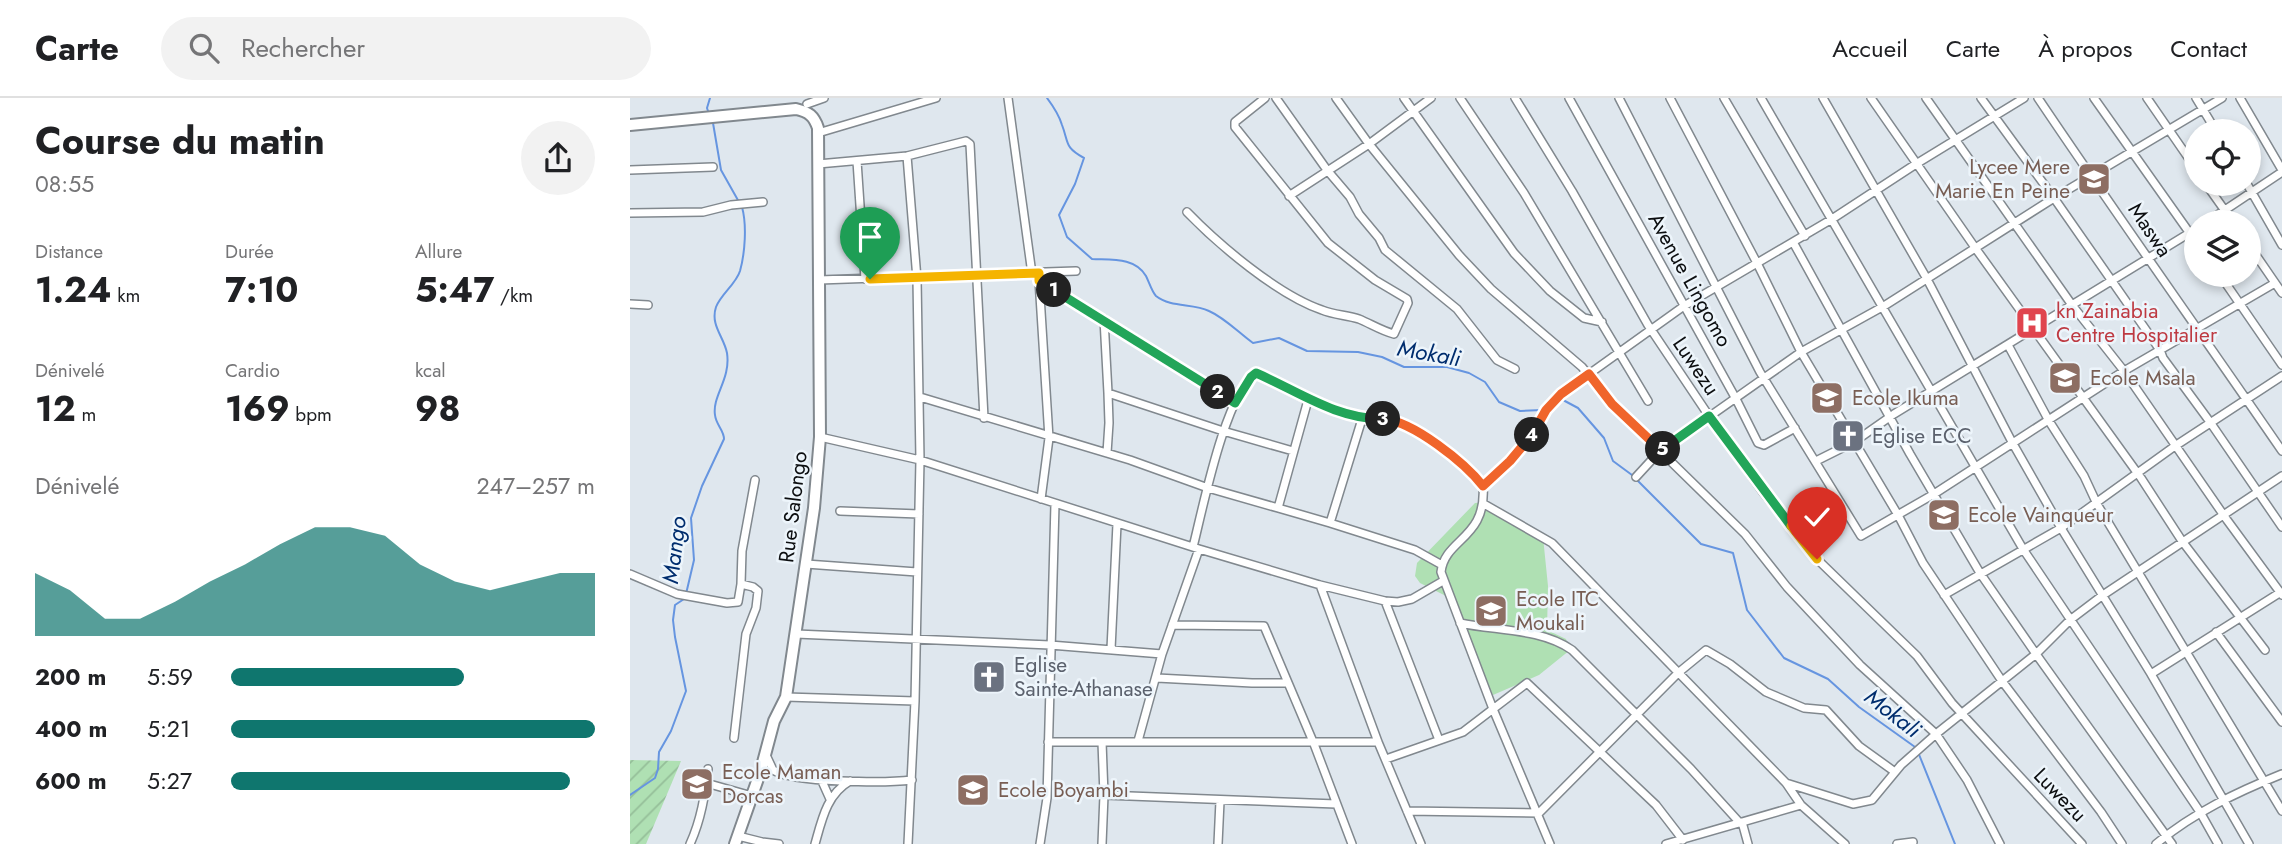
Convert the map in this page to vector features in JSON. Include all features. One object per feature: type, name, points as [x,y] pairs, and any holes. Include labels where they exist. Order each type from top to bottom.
[{"type":"street","points":[[630,125],[796,109],[824,98]]},
{"type":"street","points":[[807,105],[815,119],[818,132],[936,98]]},
{"type":"street","points":[[1008,98],[1037,276],[1049,438],[1041,499]]},
{"type":"street","points":[[1187,212],[1202,230],[1245,264],[1286,291],[1321,310],[1358,319],[1394,334],[1408,303],[1407,299],[1375,281],[1338,253],[1234,124],[1265,98]]},
{"type":"street","points":[[1276,98],[1326,170],[1379,238],[1385,250],[1457,309],[1497,360],[1515,369]]},
{"type":"street","points":[[1336,98],[1368,144],[1491,289],[1589,374],[1612,404],[1745,534],[1787,587],[1860,665],[1937,734],[1967,780],[2000,844]]},
{"type":"street","points":[[1404,98],[1514,253],[1550,291],[1575,311],[1587,319],[1602,322]]},
{"type":"street","points":[[1289,195],[1368,144],[1430,98]]},
{"type":"street","points":[[1460,98],[1524,193],[1648,401]]},
{"type":"street","name":"Luwezu","points":[[1515,98],[1651,329],[1763,492],[1817,559],[1917,656],[1962,714],[2082,844]]},
{"type":"street","name":"Avenue Lingomo","points":[[1569,98],[1736,398],[1759,445],[1765,445],[1795,428]]},
{"type":"street","points":[[1619,98],[1763,378],[1861,536],[1934,494],[2124,371],[2240,303],[2279,286],[2261,261]]},
{"type":"street","points":[[1670,98],[1757,262],[1801,352],[1944,595],[2002,681],[2122,844]]},
{"type":"street","points":[[1724,98],[1805,236]]},
{"type":"street","points":[[1761,98],[2023,549],[2200,812],[2218,844]]},
{"type":"street","points":[[1823,98],[1927,279],[2012,442],[2061,528],[2151,674],[2249,844]]},
{"type":"street","points":[[1871,98],[2182,541],[2265,650]]},
{"type":"street","points":[[1926,98],[2281,593],[2186,649],[2151,674]]},
{"type":"street","points":[[1981,98],[2112,280],[2163,358],[2282,527]]},
{"type":"street","points":[[1483,486],[1530,438],[1546,410],[1561,394],[1651,329],[1716,286],[1805,236],[2024,98]]},
{"type":"street","name":"Maswa","points":[[2038,98],[2282,451]]},
{"type":"street","points":[[2094,98],[2184,219]]},
{"type":"street","points":[[2147,98],[2184,151]]},
{"type":"street","points":[[2196,98],[2210,119]]},
{"type":"street","points":[[1636,477],[1659,452],[1801,352],[1884,306],[2054,198],[2222,98]]},
{"type":"street","points":[[2240,98],[2282,171],[2261,187]]},
{"type":"street","name":"Rue Salongo","points":[[736,840],[774,721],[786,697],[806,564],[820,437],[818,132]]},
{"type":"street","points":[[818,164],[907,156],[966,141],[970,144],[984,418]]},
{"type":"street","points":[[907,156],[917,279],[920,397],[917,641],[908,844]]},
{"type":"street","points":[[857,161],[865,279]]},
{"type":"street","points":[[630,170],[713,167]]},
{"type":"street","points":[[2227,210],[2248,196]]},
{"type":"street","points":[[2255,196],[2282,245]]},
{"type":"street","points":[[630,213],[704,212],[731,205],[763,202]]},
{"type":"street","points":[[1816,461],[1854,442],[1889,417],[2184,236]]},
{"type":"street","points":[[1793,242],[1889,417],[1980,573],[2172,844]]},
{"type":"street","points":[[819,281],[1037,276],[1076,271]]},
{"type":"street","points":[[1037,276],[1235,403]]},
{"type":"street","points":[[2229,287],[2282,365]]},
{"type":"street","points":[[630,304],[648,305]]},
{"type":"street","points":[[1104,319],[1110,423],[1107,453]]},
{"type":"street","points":[[2008,345],[2049,421],[2084,476],[2097,504],[2282,811]]},
{"type":"street","points":[[1138,741],[1196,548],[1223,431],[1235,403],[1256,373],[1308,400],[1362,419],[1391,420],[1421,434],[1463,463],[1483,486],[1484,504],[1470,533],[1442,565],[1443,581],[1550,844]]},
{"type":"street","points":[[1944,595],[2061,528],[2175,446],[2282,376]]},
{"type":"street","points":[[1108,393],[1293,451]]},
{"type":"street","points":[[920,397],[1415,550],[1442,565]]},
{"type":"street","points":[[1278,508],[1308,400]]},
{"type":"street","points":[[1330,523],[1362,419]]},
{"type":"street","points":[[820,437],[920,460],[1196,548],[1320,585],[1385,601],[1412,599],[1443,581]]},
{"type":"street","points":[[1786,783],[1853,804],[1872,800],[1895,772],[1937,734],[2036,654],[2070,620],[2182,541],[2282,476]]},
{"type":"street","points":[[631,577],[677,594],[734,604],[740,599],[743,551],[755,480]]},
{"type":"street","points":[[1040,844],[1047,798],[1055,504]]},
{"type":"street","points":[[1484,504],[1552,543],[1786,783],[1801,805],[1845,844]]},
{"type":"street","points":[[840,511],[919,514]]},
{"type":"street","points":[[1111,649],[1117,524]]},
{"type":"street","points":[[806,564],[917,572]]},
{"type":"street","points":[[734,738],[746,634],[758,591],[741,584]]},
{"type":"street","points":[[1320,585],[1378,742],[1421,844]]},
{"type":"street","points":[[1385,601],[1439,740]]},
{"type":"street","points":[[1460,623],[1532,635],[1567,646],[1721,800],[1741,823],[1748,844]]},
{"type":"street","points":[[1172,625],[1264,626],[1314,744],[1352,844]]},
{"type":"street","points":[[2216,632],[2282,722]]},
{"type":"street","points":[[796,634],[1050,645],[1162,654]]},
{"type":"street","points":[[1407,811],[1539,813],[1704,650],[1730,664],[1766,692],[1804,708],[1826,710],[1859,746],[1895,772]]},
{"type":"street","points":[[1157,678],[1288,683]]},
{"type":"street","points":[[1386,759],[1463,732],[1527,683],[1656,805],[1683,840]]},
{"type":"street","points":[[786,697],[915,701]]},
{"type":"street","points":[[1048,742],[1378,742]]},
{"type":"street","points":[[1102,742],[1102,844]]},
{"type":"street","points":[[765,755],[773,770],[793,778],[912,780]]},
{"type":"street","points":[[690,844],[697,828],[708,769]]},
{"type":"street","points":[[2156,844],[2200,812],[2282,774]]},
{"type":"street","points":[[821,779],[830,799]]},
{"type":"street","points":[[816,844],[830,799],[835,791],[851,780]]},
{"type":"street","points":[[706,783],[752,796]]},
{"type":"street","points":[[1104,795],[1336,804]]},
{"type":"street","points":[[1218,844],[1220,801]]},
{"type":"street","points":[[1666,844],[1801,805]]},
{"type":"street","points":[[736,840],[779,844]]},
{"type":"street","points":[[1897,844],[1913,842]]},
{"type":"green space","points":[[1487,502],[1543,537],[1548,586],[1547,630],[1566,639],[1570,650],[1539,675],[1493,695],[1446,596],[1420,583],[1415,576],[1417,563],[1475,503]]},
{"type":"green space","points":[[630,760],[681,761],[646,844],[630,844]]},
{"type":"waterway","name":"Mango","points":[[709,114],[707,108],[710,98]]},
{"type":"waterway","name":"Mokali","points":[[1047,98],[1054,107],[1070,147],[1084,158],[1075,184],[1059,215],[1067,237],[1092,259],[1136,265],[1146,276],[1156,296],[1168,302],[1209,311],[1253,343],[1279,338],[1307,351],[1358,352],[1382,357],[1404,367],[1447,367],[1469,373],[1485,382],[1499,402],[1520,411],[1542,410]]},
{"type":"waterway","name":"Mango","points":[[713,123],[721,170],[739,202]]},
{"type":"waterway","name":"Mango","points":[[686,594],[694,560],[691,518],[702,486],[724,439],[716,419],[715,408],[728,362],[716,325],[715,313],[718,302],[740,271],[745,239],[742,207]]},
{"type":"waterway","name":"Mokali","points":[[1556,404],[1563,400],[1578,408],[1604,438],[1613,461],[1632,475]]},
{"type":"waterway","name":"Mokali","points":[[1636,479],[1701,544],[1733,553],[1747,610],[1784,658],[1828,679],[1859,707],[1915,747]]},
{"type":"waterway","name":"Mango","points":[[630,795],[655,778],[659,752],[671,731],[686,691],[673,620],[675,605],[684,599]]},
{"type":"waterway","name":"Mokali","points":[[1918,752],[1955,844]]},
{"type":"place","name":"Lycee Mere Marie En Peine","points":[[2094,179]]},
{"type":"place","name":"kn Zainabia Centre Hospitalier","points":[[2032,323]]},
{"type":"place","name":"Ecole Msala","points":[[2065,378]]},
{"type":"place","name":"Ecole Ikuma","points":[[1827,398]]},
{"type":"place","name":"Eglise ECC","points":[[1848,436]]},
{"type":"place","name":"Ecole Vainqueur","points":[[1944,515]]},
{"type":"place","name":"Ecole ITC Moukali","points":[[1491,611]]},
{"type":"place","name":"Eglise Sainte-Athanase","points":[[989,677]]},
{"type":"place","name":"Ecole Maman Dorcas","points":[[697,784]]},
{"type":"place","name":"Ecole Boyambi","points":[[973,790]]},
{"type":"route","points":[[870,279],[1039,273],[1039,281],[1235,403],[1256,373],[1308,400],[1362,419],[1391,420],[1421,434],[1463,463],[1483,486],[1498,474],[1530,438],[1546,410],[1561,394],[1589,374],[1612,404],[1659,452],[1709,416],[1763,492],[1817,559]]}]
